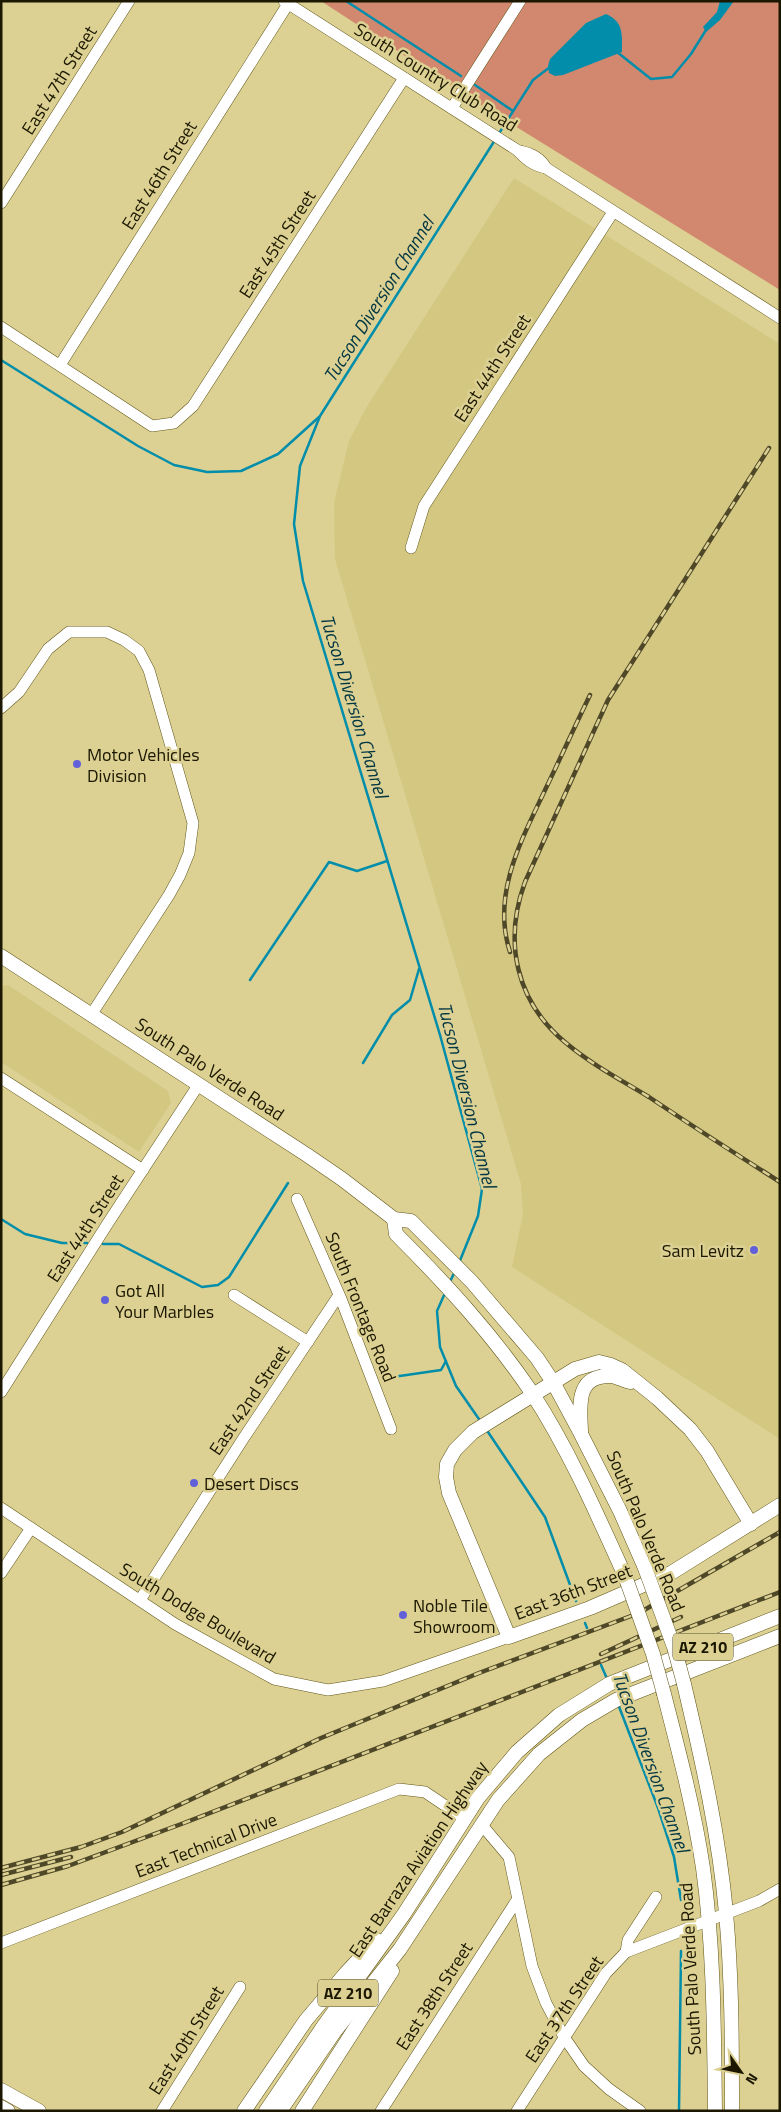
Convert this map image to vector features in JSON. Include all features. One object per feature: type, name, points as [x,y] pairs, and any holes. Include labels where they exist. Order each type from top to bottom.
[{"type":"main road","name":"South Palo Verde Road","points":[[1,956],[342,1179],[394,1219],[411,1221],[472,1282],[537,1358],[554,1382],[582,1434],[646,1568],[674,1647],[684,1684],[707,1781],[726,1913],[732,2027],[732,2111]]},
{"type":"main road","name":"South Palo Verde Road","points":[[394,1219],[396,1234],[468,1309],[533,1395],[594,1506],[624,1576],[664,1694],[690,1796],[703,1868],[713,1973],[715,2111]]},
{"type":"main road","points":[[509,1637],[449,1493],[446,1477],[447,1464],[454,1450],[473,1432],[575,1369],[599,1362],[611,1365],[622,1370],[676,1414],[707,1451],[751,1524]]},
{"type":"main road","points":[[582,1434],[581,1395],[587,1384],[599,1377],[614,1376],[639,1384]]},
{"type":"main road","name":"East 36th Street","points":[[509,1637],[590,1608],[671,1572],[780,1505]]},
{"type":"main road","name":"East Barraza Aviation Highway","points":[[266,2111],[324,2024],[399,1921],[464,1819],[490,1783],[517,1752],[548,1724],[593,1693],[626,1677],[780,1616]]},
{"type":"main road","name":"East Barraza Aviation Highway","points":[[280,2111],[335,2031],[400,1949],[443,1886],[481,1824],[510,1784],[539,1754],[565,1732],[601,1708],[633,1693],[780,1636]]},
{"type":"main road","points":[[481,1824],[478,1816],[483,1802],[509,1767],[536,1738],[578,1702]]},
{"type":"main road","points":[[244,2111],[306,2020],[346,1973],[388,1929],[428,1875]]},
{"type":"main road","points":[[302,2111],[389,1977],[443,1886]]},
{"type":"main road","points":[[1,2090],[39,2111]]},
{"type":"main road","points":[[1,2107],[8,2111]]},
{"type":"street","name":"East 47th Street","points":[[1,204],[130,1]]},
{"type":"street","points":[[452,108],[520,1]]},
{"type":"street","name":"South Country Club Road","points":[[286,3],[518,150],[529,152],[542,160],[546,168],[780,318]]},
{"type":"street","name":"East 46th Street","points":[[60,365],[286,3]]},
{"type":"street","name":"East 45th Street","points":[[60,365],[152,426],[174,423],[193,406],[404,78]]},
{"type":"street","name":"East 44th Street","points":[[411,548],[424,506],[613,212]]},
{"type":"street","points":[[1,327],[60,365]]},
{"type":"street","points":[[1,708],[19,692],[48,648],[69,632],[106,632],[124,640],[139,651],[149,670],[175,756],[193,823],[189,853],[180,875],[168,895],[91,1014]]},
{"type":"street","points":[[1,1078],[143,1170]]},
{"type":"street","name":"East 44th Street","points":[[1,1392],[199,1084]]},
{"type":"street","name":"South Frontage Road","points":[[297,1199],[339,1295],[391,1429]]},
{"type":"street","points":[[234,1294],[308,1342]]},
{"type":"street","name":"East 42nd Street","points":[[140,1600],[339,1295]]},
{"type":"street","name":"South Dodge Boulevard","points":[[1,1508],[206,1642],[274,1679],[328,1690],[383,1681],[509,1637]]},
{"type":"street","points":[[1,1574],[31,1528]]},
{"type":"street","name":"East Technical Drive","points":[[1,1943],[400,1790],[425,1792],[464,1819]]},
{"type":"street","points":[[481,1824],[509,1856],[532,1966],[546,2003],[564,2037],[584,2066],[609,2089],[640,2111]]},
{"type":"street","name":"East 37th Street","points":[[517,2111],[606,1972],[626,1952],[759,1901],[780,1889]]},
{"type":"street","points":[[626,1952],[628,1940],[656,1897]]},
{"type":"street","name":"East 38th Street","points":[[381,2111],[517,1900]]},
{"type":"street","name":"East 40th Street","points":[[162,2111],[240,1987]]},
{"type":"shaded area","points":[[321,1],[780,1],[780,290],[471,99]]},
{"type":"shaded area","points":[[514,178],[780,344],[780,1439],[512,1267],[523,1214],[521,1184],[335,559],[334,503],[349,441],[366,408]]},
{"type":"shaded area","points":[[8,985],[168,1091],[171,1103],[139,1152],[1,1062],[1,986]]},
{"type":"water","points":[[720,1],[734,1],[720,20],[706,32],[703,27],[717,12]]},
{"type":"water","points":[[606,14],[616,21],[621,29],[622,52],[563,75],[555,76],[549,73],[550,59],[586,23]]},
{"type":"waterway","points":[[346,1],[461,76]]},
{"type":"waterway","name":"Tucson Diversion Channel","points":[[617,52],[651,79],[672,77],[691,54],[706,30]]},
{"type":"waterway","name":"Tucson Diversion Channel","points":[[498,135],[533,80],[550,67]]},
{"type":"waterway","points":[[475,85],[513,111]]},
{"type":"waterway","name":"Tucson Diversion Channel","points":[[459,1263],[478,1216],[482,1189],[440,1035],[303,581],[294,524],[300,466],[320,416],[495,140]]},
{"type":"waterway","points":[[1,360],[138,446],[174,465],[207,472],[241,471],[278,454],[319,417]]},
{"type":"waterway","points":[[250,980],[329,862],[357,871],[387,861]]},
{"type":"waterway","points":[[363,1063],[392,1015],[410,1000],[419,969]]},
{"type":"waterway","points":[[103,1244],[119,1244],[202,1287],[218,1285],[229,1277],[288,1183]]},
{"type":"waterway","points":[[1,1219],[25,1234],[62,1243],[87,1243]]},
{"type":"waterway","name":"Tucson Diversion Channel","points":[[449,1284],[455,1271]]},
{"type":"waterway","name":"Tucson Diversion Channel","points":[[445,1293],[437,1311],[440,1347],[456,1386],[481,1422]]},
{"type":"waterway","points":[[386,1378],[441,1370],[446,1361]]},
{"type":"waterway","name":"Tucson Diversion Channel","points":[[486,1429],[545,1517],[576,1601]]},
{"type":"waterway","points":[[585,1623],[587,1628]]},
{"type":"waterway","name":"Tucson Diversion Channel","points":[[601,1665],[608,1681]]},
{"type":"waterway","name":"Tucson Diversion Channel","points":[[618,1704],[658,1808],[674,1857],[681,1900]]},
{"type":"waterway","name":"Tucson Diversion Channel","points":[[679,2111],[681,1951]]},
{"type":"railway","points":[[769,448],[608,700],[525,882],[518,904],[515,948],[518,970],[525,990],[535,1009],[549,1027],[566,1043],[596,1065],[780,1182]]},
{"type":"railway","points":[[510,952],[505,930],[504,909],[512,867],[528,827],[590,695]]},
{"type":"railway","points":[[1,1868],[81,1847],[122,1832],[321,1738],[479,1673],[639,1613],[780,1532]]},
{"type":"railway","points":[[1,1885],[68,1866],[184,1823],[780,1592]]},
{"type":"railway","points":[[601,1654],[681,1617]]},
{"type":"railway","points":[[1,1875],[71,1857]]},
{"type":"place","name":"Motor Vehicles Division","points":[[77,764]]},
{"type":"place","name":"Sam Levitz","points":[[754,1250]]},
{"type":"place","name":"Got All Your Marbles","points":[[105,1300]]},
{"type":"place","name":"Desert Discs","points":[[194,1483]]},
{"type":"place","name":"Noble Tile Showroom","points":[[403,1615]]}]
